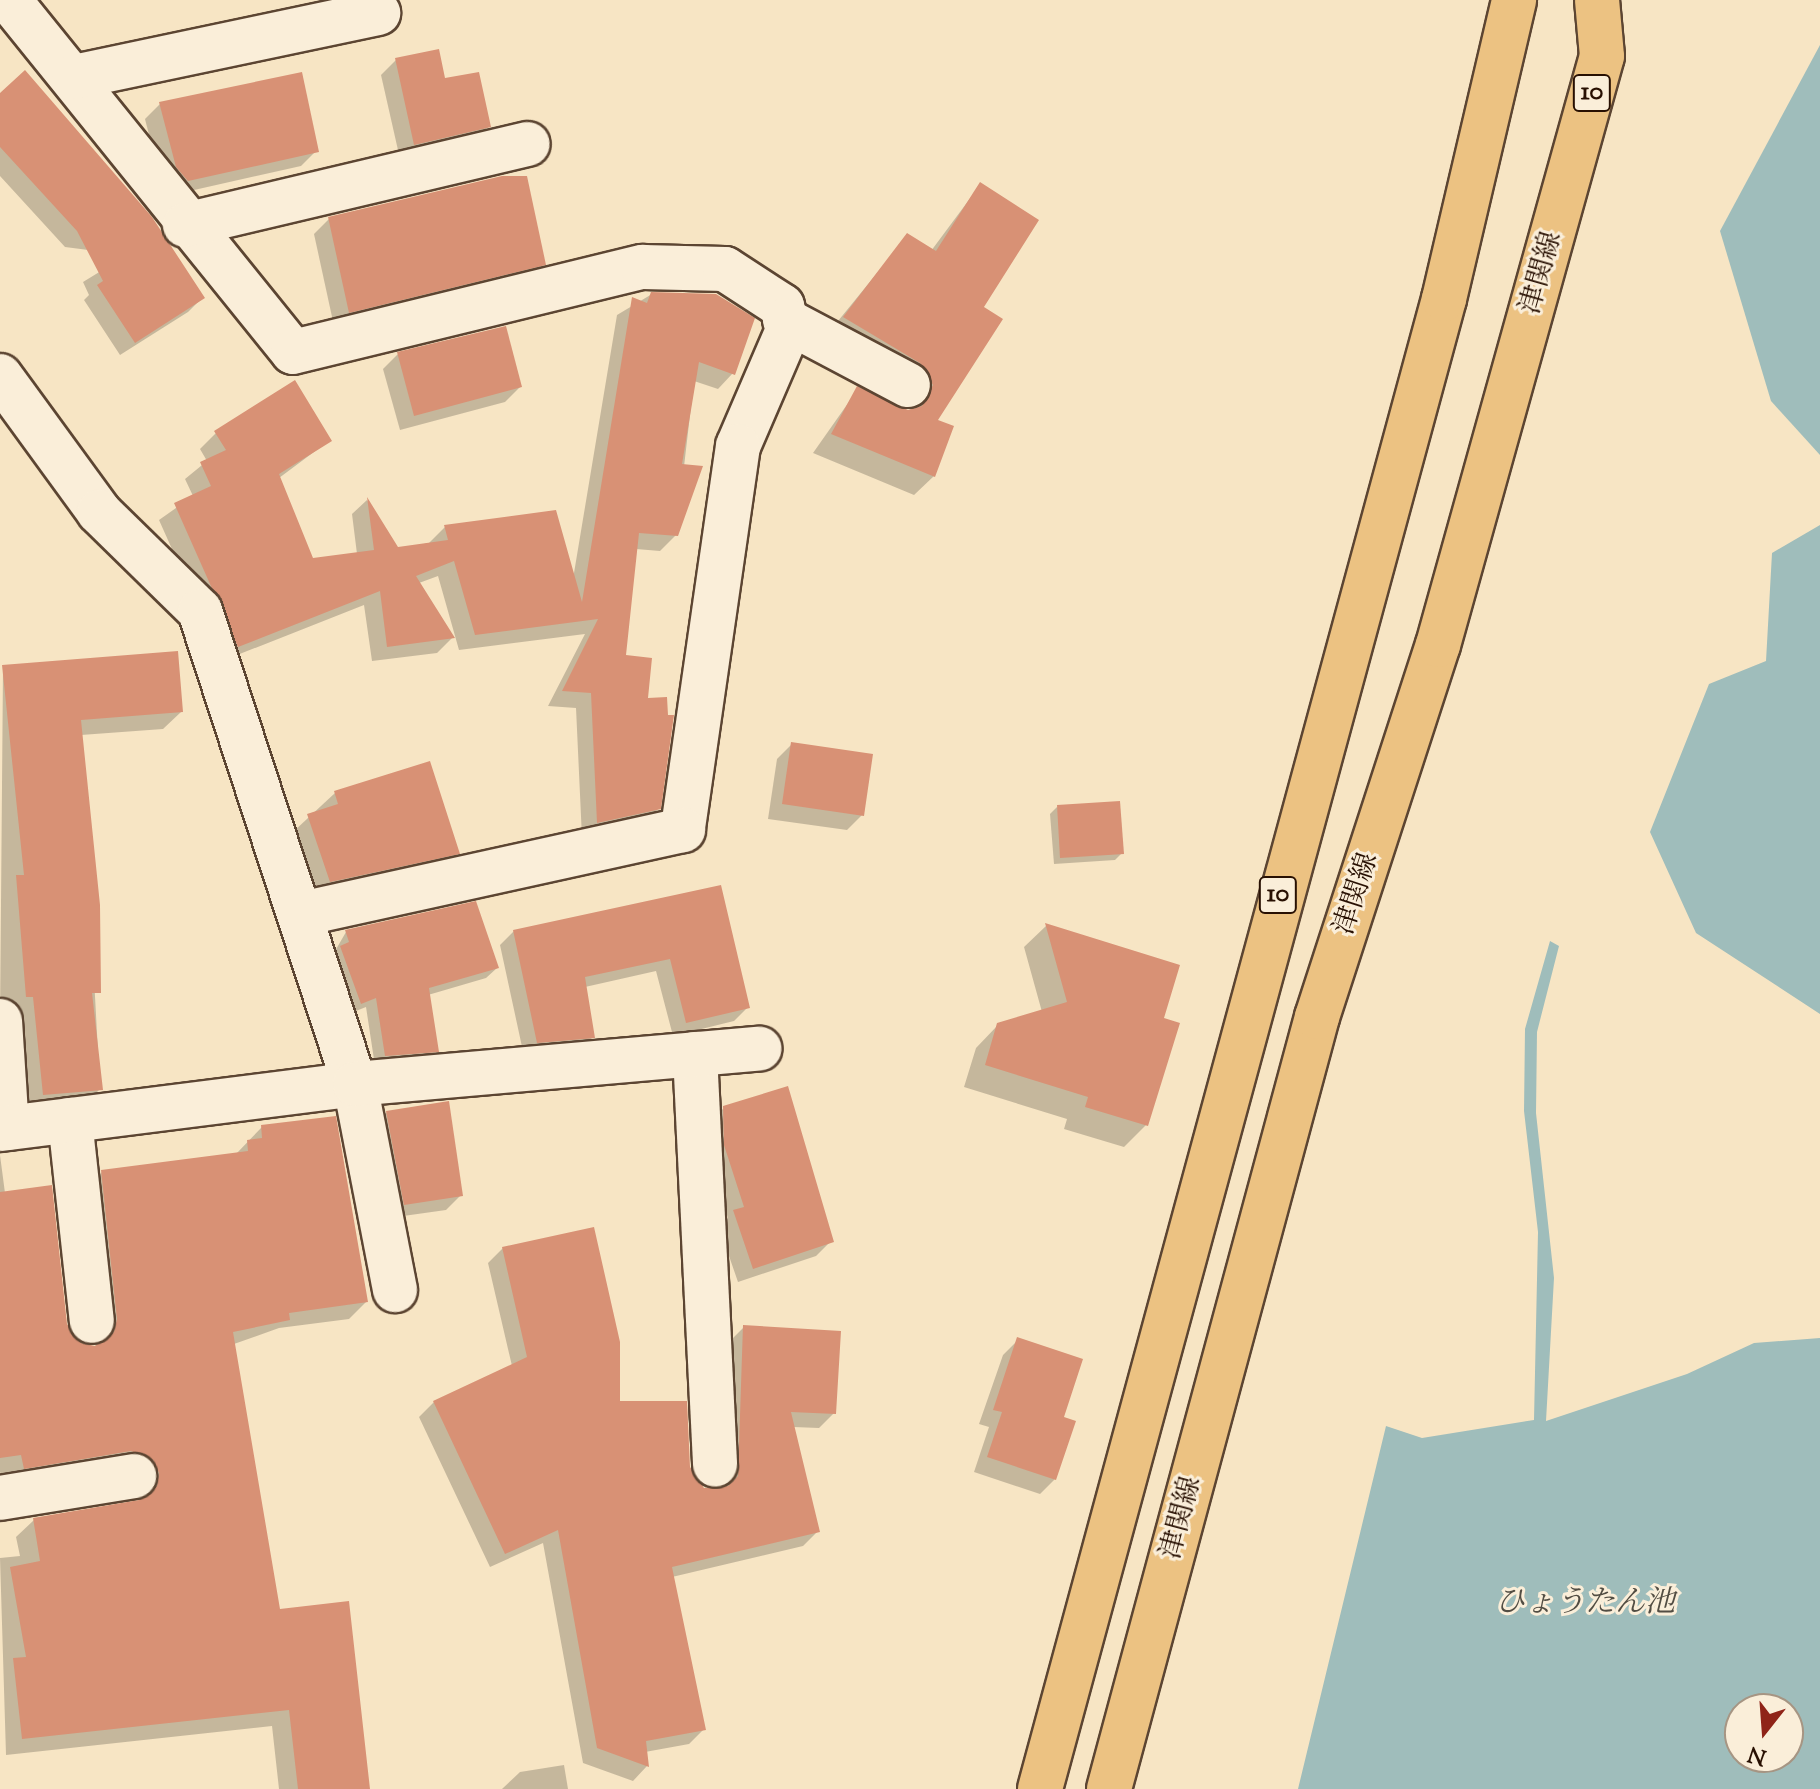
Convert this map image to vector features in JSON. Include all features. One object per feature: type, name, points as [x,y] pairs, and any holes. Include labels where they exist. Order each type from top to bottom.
[{"type":"main road","name":"10","points":[[1040,1789],[1444,299],[1514,0]]},
{"type":"main road","name":"津関線","points":[[1109,1789],[1317,1017],[1438,645],[1598,70],[1597,0]]},
{"type":"street","points":[[9,0],[74,77],[185,225],[293,352],[643,267],[725,269],[782,306],[788,330],[738,446],[683,830],[302,914]]},
{"type":"street","points":[[74,77],[378,13]]},
{"type":"street","points":[[185,225],[528,144]]},
{"type":"street","points":[[785,320],[908,385]]},
{"type":"street","points":[[0,376],[99,512],[200,611],[302,914],[355,1084],[395,1290]]},
{"type":"street","points":[[0,1021],[4,1129],[355,1084],[759,1049]]},
{"type":"street","points":[[695,1054],[715,1465]]},
{"type":"street","points":[[70,1120],[92,1321]]},
{"type":"street","points":[[0,1498],[134,1476]]},
{"type":"water","points":[[1820,45],[1820,455],[1771,401],[1720,231]]},
{"type":"water","points":[[1820,525],[1820,1014],[1696,933],[1650,832],[1709,684],[1766,661],[1772,553]]},
{"type":"water","name":"ひょうたん池","points":[[1550,941],[1559,946],[1537,1032],[1536,1113],[1554,1278],[1546,1421],[1687,1374],[1754,1343],[1820,1338],[1820,1789],[1298,1789],[1386,1426],[1422,1438],[1534,1420],[1538,1232],[1524,1111],[1525,1029]]},
{"type":"building","points":[[439,49],[445,78],[479,72],[491,127],[414,145],[395,58]]},
{"type":"building","points":[[25,70],[152,217],[205,298],[135,343],[97,285],[103,281],[77,231],[0,147],[0,93]]},
{"type":"building","points":[[302,72],[319,152],[188,181],[176,167],[159,102]]},
{"type":"building","points":[[502,176],[527,176],[546,265],[349,313],[328,217]]},
{"type":"building","points":[[980,182],[1039,220],[984,307],[1003,319],[938,420],[954,426],[935,477],[831,434],[857,386],[908,410],[922,406],[933,385],[920,363],[843,317],[907,233],[936,251]]},
{"type":"building","points":[[651,292],[716,294],[755,318],[735,375],[699,362],[682,464],[703,466],[678,536],[639,533],[626,655],[652,658],[648,698],[667,697],[668,715],[674,715],[661,809],[597,823],[591,693],[562,691],[598,619],[475,635],[454,561],[416,576],[455,638],[387,647],[380,591],[238,647],[174,503],[211,486],[200,462],[226,450],[214,431],[295,380],[332,441],[279,474],[313,558],[374,550],[367,497],[398,547],[448,540],[444,525],[556,510],[582,602],[632,297],[647,303]]},
{"type":"building","points":[[506,326],[522,387],[414,416],[397,352]]},
{"type":"building","points":[[178,651],[183,712],[81,720],[100,905],[101,993],[92,993],[103,1090],[43,1095],[33,997],[26,997],[16,875],[24,875],[2,665]]},
{"type":"building","points":[[791,742],[873,754],[864,816],[782,804]]},
{"type":"building","points":[[430,761],[460,854],[330,882],[307,814],[338,804],[334,791]]},
{"type":"building","points":[[1120,801],[1124,854],[1060,858],[1057,805]]},
{"type":"building","points":[[721,885],[750,1008],[686,1023],[670,959],[585,977],[595,1038],[537,1043],[513,930]]},
{"type":"building","points":[[476,901],[499,968],[429,988],[439,1052],[385,1056],[376,998],[361,1004],[340,946],[349,942],[345,930]]},
{"type":"building","points":[[1045,923],[1180,965],[1164,1018],[1180,1023],[1148,1126],[1085,1107],[1088,1097],[985,1065],[997,1023],[1067,1002]]},
{"type":"building","points":[[788,1086],[834,1242],[753,1269],[733,1210],[744,1207],[724,1145],[723,1106]]},
{"type":"building","points":[[449,1101],[463,1196],[404,1205],[386,1111]]},
{"type":"building","points":[[336,1116],[368,1302],[289,1313],[290,1320],[233,1332],[280,1609],[349,1601],[370,1789],[298,1789],[289,1710],[22,1739],[13,1658],[26,1657],[10,1567],[40,1561],[33,1518],[139,1500],[157,1486],[159,1473],[153,1460],[131,1451],[24,1469],[21,1455],[0,1458],[0,1192],[52,1185],[67,1324],[81,1343],[95,1346],[114,1332],[117,1319],[101,1170],[248,1151],[247,1140],[262,1138],[261,1125]]},
{"type":"building","points":[[594,1227],[620,1342],[620,1401],[687,1401],[690,1467],[704,1488],[728,1486],[738,1476],[743,1325],[841,1331],[836,1414],[791,1412],[820,1532],[672,1567],[706,1730],[646,1741],[649,1767],[597,1748],[558,1530],[505,1554],[433,1401],[527,1357],[502,1247]]},
{"type":"building","points":[[1017,1337],[1083,1359],[1064,1417],[1076,1421],[1056,1480],[987,1457],[1002,1412],[993,1410]]}]
